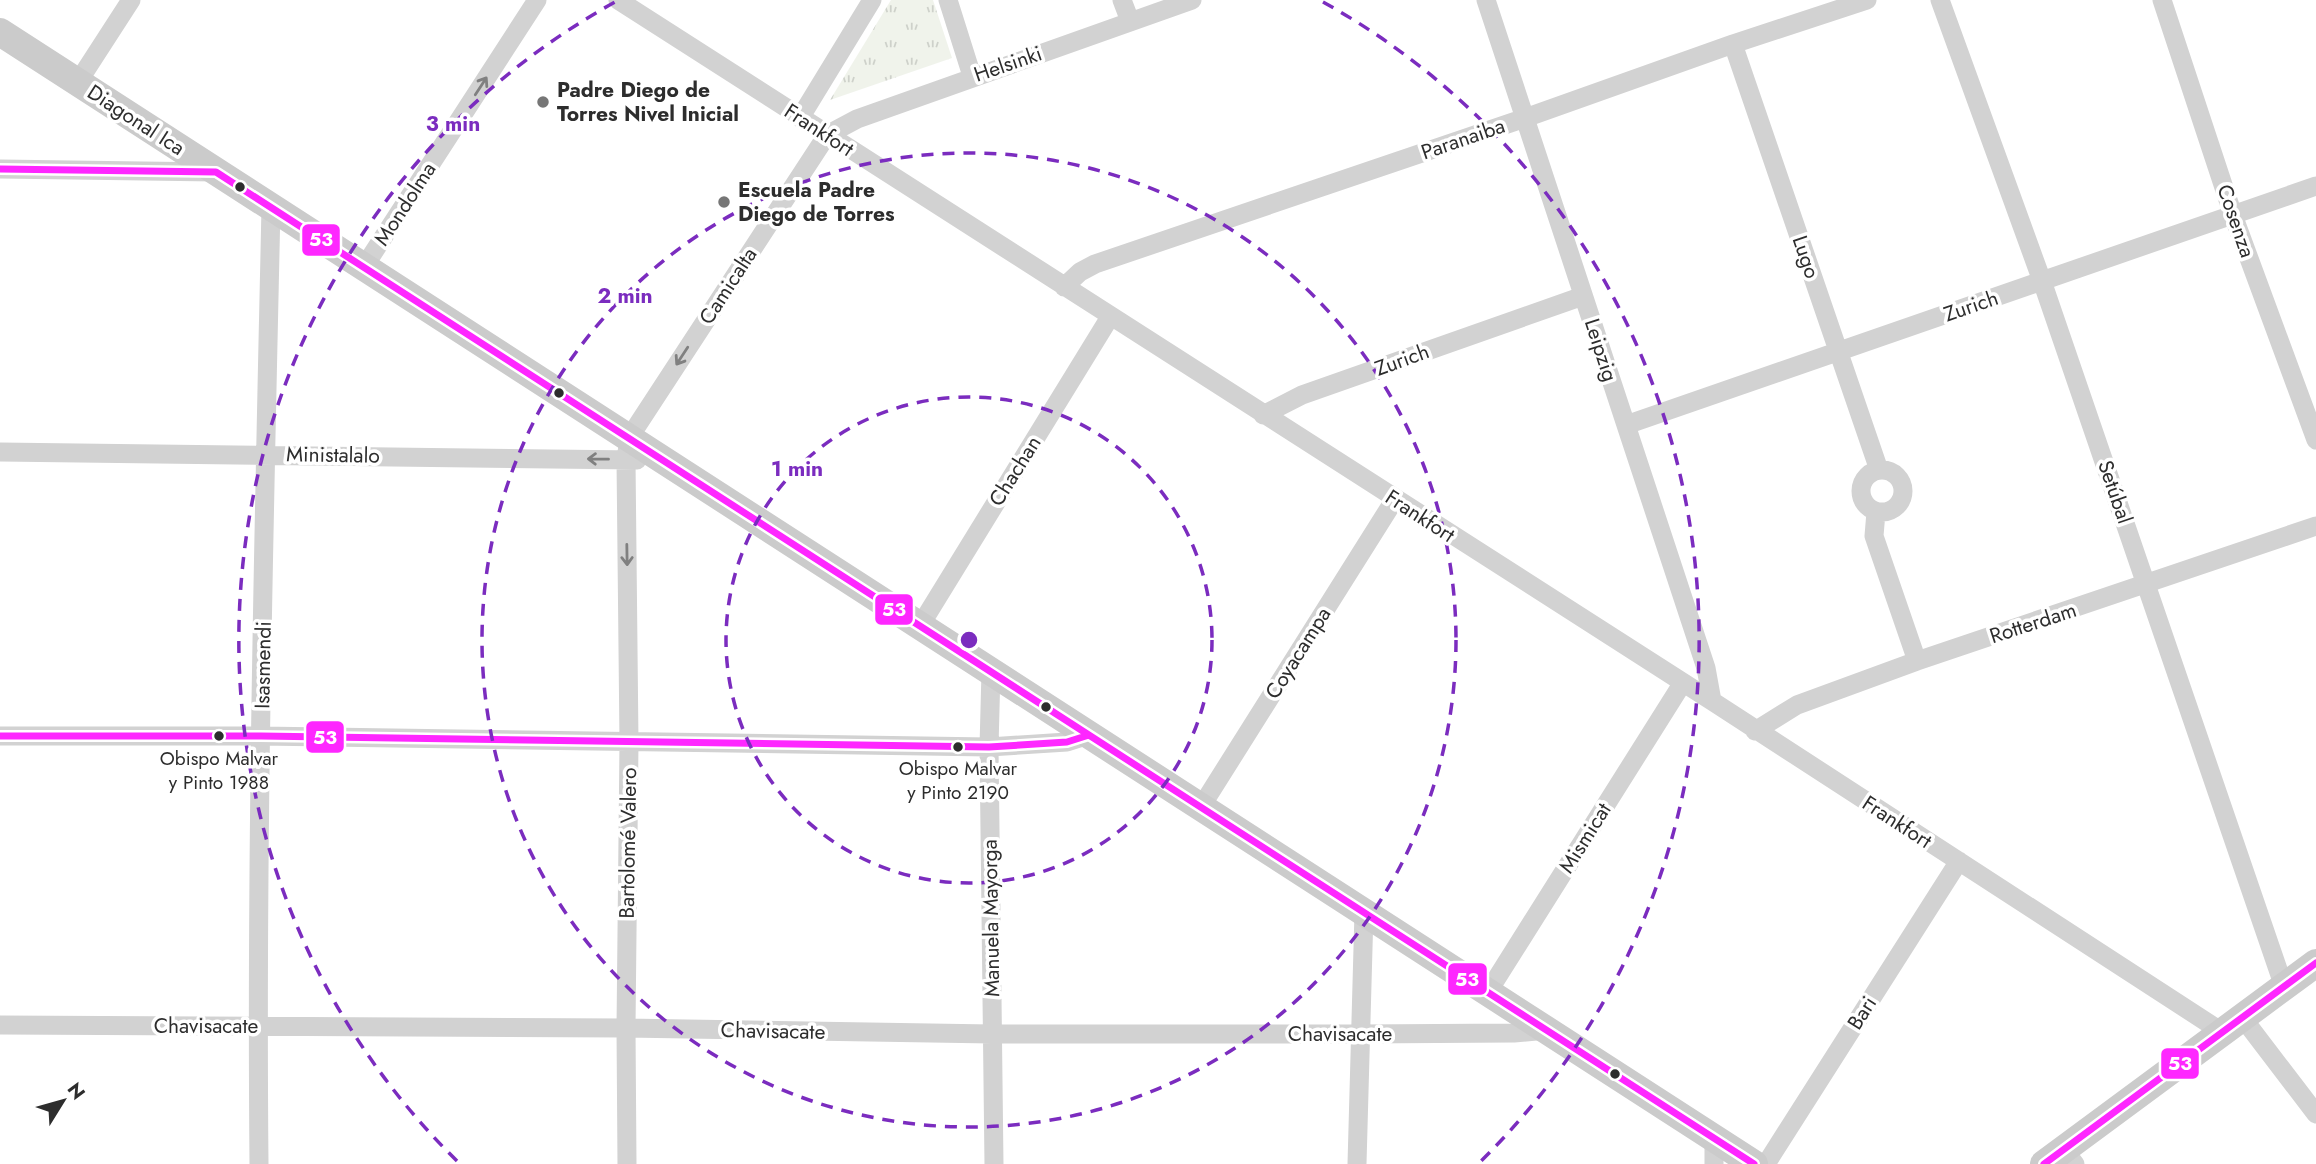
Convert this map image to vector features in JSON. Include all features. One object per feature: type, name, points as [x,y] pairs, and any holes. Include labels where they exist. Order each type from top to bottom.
[{"type":"main road","name":"Diagonal Ica","points":[[0,32],[364,267],[627,449],[666,462],[1547,1030],[1714,1151],[1755,1164]]},
{"type":"main road","points":[[2061,1159],[2232,1024],[2316,963]]},
{"type":"street","points":[[78,82],[131,0]]},
{"type":"street","name":"Mondolma","points":[[364,267],[537,0]]},
{"type":"street","points":[[800,118],[872,0]]},
{"type":"street","points":[[948,0],[972,76]]},
{"type":"street","points":[[1122,0],[1130,22]]},
{"type":"street","name":"Helsinki","points":[[827,135],[857,119],[972,76],[1192,0]]},
{"type":"street","name":"Leipzig","points":[[1486,0],[1706,668],[1712,701]]},
{"type":"street","name":"Paranaiba","points":[[1064,287],[1080,272],[1095,264],[1867,0]]},
{"type":"street","name":"Setúbal","points":[[1940,0],[2042,281],[2284,987]]},
{"type":"street","name":"Cosenza","points":[[2162,0],[2233,215],[2316,440]]},
{"type":"street","name":"Frankfort","points":[[624,2],[800,118],[1959,862],[2232,1024]]},
{"type":"street","name":"Lugo","points":[[1733,44],[1879,470]]},
{"type":"street","name":"Camicalta","points":[[627,449],[827,135]]},
{"type":"street","points":[[0,169],[216,172]]},
{"type":"street","name":"Zurich","points":[[1626,425],[2316,186]]},
{"type":"street","name":"Isasmendi","points":[[259,1164],[261,736],[271,207]]},
{"type":"street","name":"Zurich","points":[[1263,415],[1302,395],[1583,296]]},
{"type":"street","name":"Chachan","points":[[920,626],[1110,317]]},
{"type":"street","name":"Ministalalo","points":[[0,452],[266,454],[627,449]]},
{"type":"street","name":"Bartolomé Valero","points":[[627,449],[627,1164]]},
{"type":"street","points":[[1879,470],[1892,473],[1902,483],[1903,497],[1889,512],[1876,512],[1864,503],[1861,490],[1867,477],[1879,470]]},
{"type":"street","name":"Coyacampa","points":[[1201,807],[1395,499]]},
{"type":"street","points":[[1876,512],[1874,536],[1917,662]]},
{"type":"street","name":"Rotterdam","points":[[1755,731],[1797,705],[2316,526]]},
{"type":"street","name":"Manuela Mayorga","points":[[991,671],[989,747],[994,1164]]},
{"type":"street","name":"Mismicat","points":[[1488,992],[1682,684]]},
{"type":"street","points":[[0,736],[261,736],[989,747],[1067,742],[1089,735]]},
{"type":"street","name":"Bari","points":[[1766,1164],[1959,862]]},
{"type":"street","points":[[1357,1164],[1364,912]]},
{"type":"street","points":[[2232,1024],[2316,1114]]},
{"type":"street","name":"Chavisacate","points":[[0,1025],[626,1028],[992,1034],[1514,1033],[1547,1030]]},
{"type":"green space","points":[[891,0],[933,0],[952,58],[830,100]]},
{"type":"transit line","name":"53","points":[[0,169],[216,172],[1754,1164]]},
{"type":"transit line","name":"53","points":[[0,736],[261,736],[989,747],[1067,742],[1089,735]]},
{"type":"transit line","name":"53","points":[[2044,1164],[2316,963]]},
{"type":"place","name":"Padre Diego de Torres Nivel Inicial","points":[[543,102]]},
{"type":"place","name":"Escuela Padre Diego de Torres","points":[[724,202]]},
{"type":"place","name":"Obispo Malvar y Pinto 1988","points":[[219,736]]},
{"type":"place","name":"Obispo Malvar y Pinto 2190","points":[[958,747]]}]
